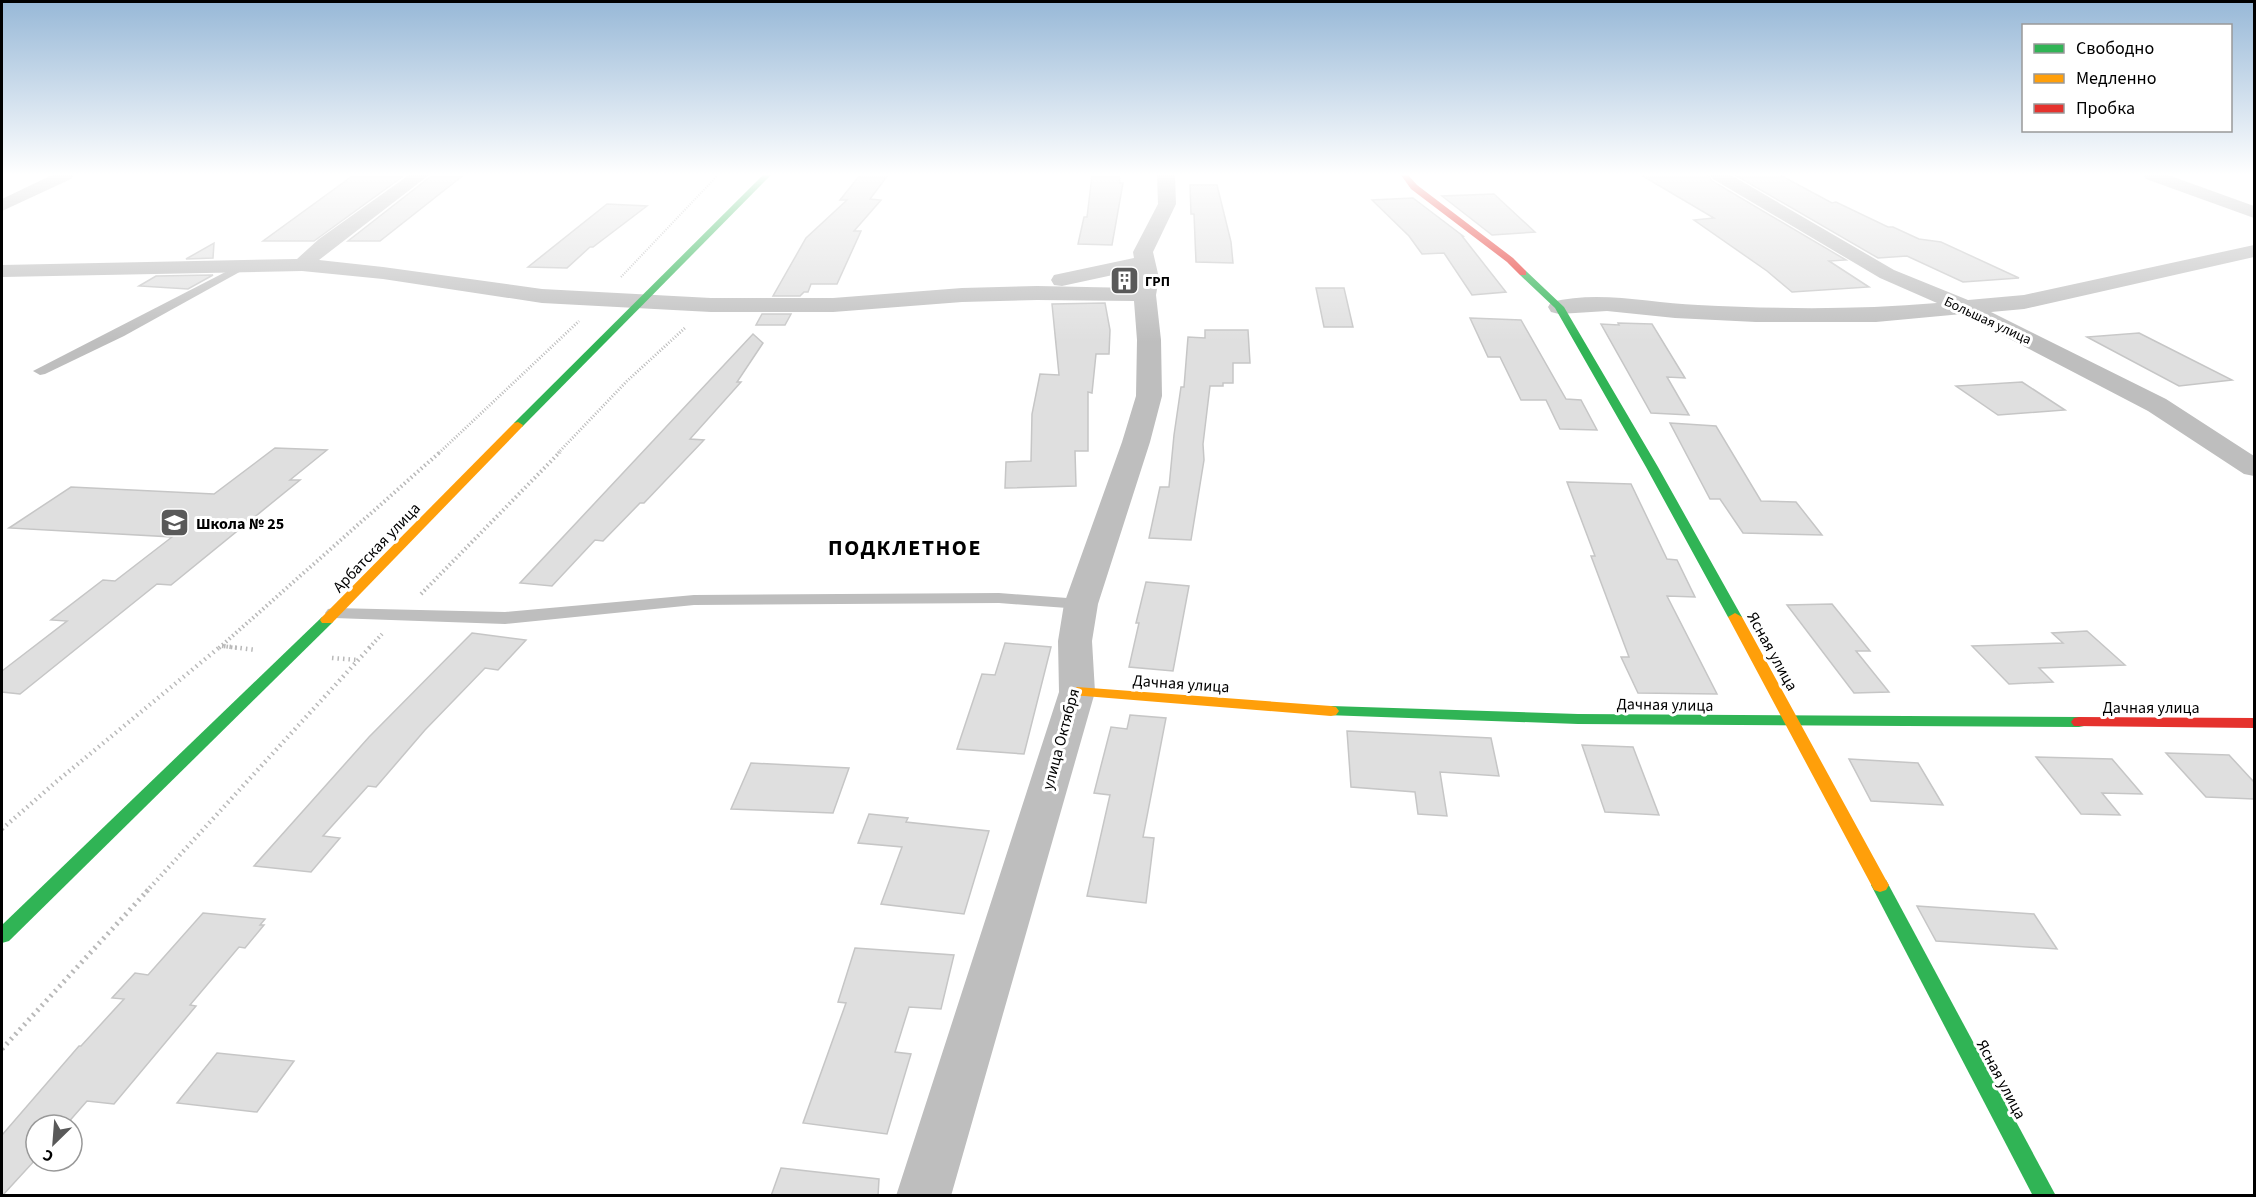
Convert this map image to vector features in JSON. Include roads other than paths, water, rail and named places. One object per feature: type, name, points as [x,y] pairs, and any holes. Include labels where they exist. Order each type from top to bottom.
[{"type":"street","points":[[302,265],[343,231]]},
{"type":"street","name":"Арбатская улица","points":[[2,936],[334,613],[710,231]]},
{"type":"street","name":"улица Октября","points":[[923,1196],[1077,692],[1075,641],[1081,604],[1136,442],[1149,396],[1149,340],[1143,252],[1154,231]]},
{"type":"street","name":"Ясная улица","points":[[1471,231],[1510,260],[1559,308],[1652,466],[1793,722],[2045,1196]]},
{"type":"street","name":"Большая улица","points":[[1814,231],[1887,274],[1965,307],[2157,405],[2254,468]]},
{"type":"street","points":[[1559,308],[1607,304],[1675,311],[1756,315],[1876,315],[2024,302],[2254,251]]},
{"type":"street","points":[[2,271],[302,265],[383,273],[512,292],[600,300],[711,305],[833,305],[1037,293],[1145,279]]},
{"type":"street","points":[[962,296],[1071,279],[1145,279]]},
{"type":"street","name":"Дачная улица","points":[[1077,692],[1313,710],[1578,719],[2254,723]]},
{"type":"lane","points":[[40,371],[120,333],[241,267]]},
{"type":"lane","points":[[334,613],[506,618],[694,600],[999,598],[1081,604]]},
{"type":"place","name":"ГРП","points":[[1124,281]]},
{"type":"place","name":"Школа № 25","points":[[175,523]]},
{"type":"district","name":"ПОДКЛЕТНОЕ","points":[[905,547]]}]
